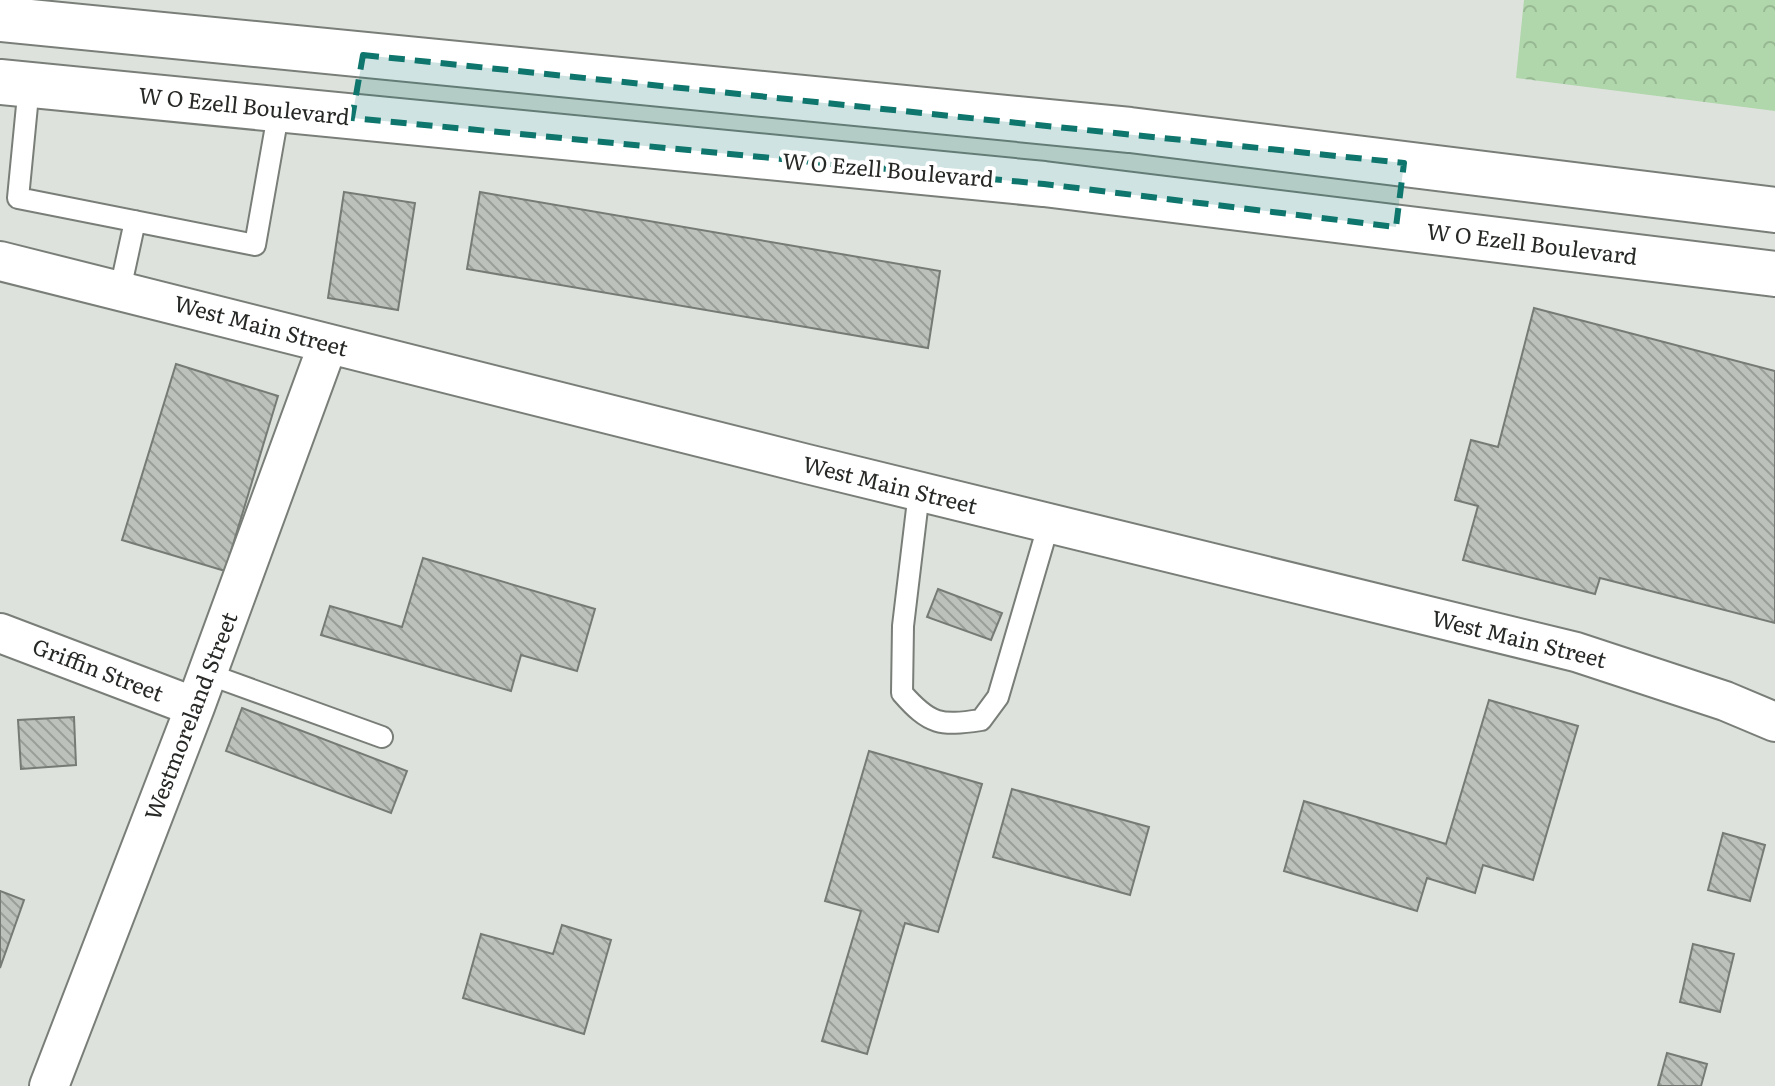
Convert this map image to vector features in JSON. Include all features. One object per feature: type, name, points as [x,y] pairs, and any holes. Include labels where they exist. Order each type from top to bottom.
[{"type":"main road","points":[[0,19],[980,115],[1404,163],[1775,210]]},
{"type":"main road","points":[[352,118],[363,55]]},
{"type":"main road","name":"W O Ezell Boulevard","points":[[14,84],[976,178],[1775,274]]},
{"type":"main road","points":[[976,178],[980,115]]},
{"type":"main road","points":[[1396,227],[1404,163]]},
{"type":"street","name":"West Main Street","points":[[0,261],[919,492],[1576,652],[1710,695],[1775,722]]},
{"type":"street","name":"Westmoreland Street","points":[[49,1086],[201,691],[328,344]]},
{"type":"street","name":"Griffin Street","points":[[0,633],[201,691]]},
{"type":"lane","points":[[14,84],[18,198],[255,245],[279,109]]},
{"type":"lane","points":[[120,290],[135,221]]},
{"type":"lane","points":[[919,492],[903,626],[902,693],[920,714],[948,725],[981,720],[998,697],[1049,523]]},
{"type":"lane","points":[[201,691],[382,737]]},
{"type":"highlighted area","points":[[363,55],[1404,163],[1396,227],[1044,184],[352,118]]},
{"type":"green space","points":[[1524,0],[1775,0],[1775,111],[1516,78]]},
{"type":"building","points":[[344,192],[415,203],[398,310],[328,298]]},
{"type":"building","points":[[480,192],[940,271],[928,348],[467,269]]},
{"type":"building","points":[[1534,308],[1775,371],[1775,623],[1600,578],[1595,594],[1463,560],[1478,506],[1455,500],[1471,440],[1498,447]]},
{"type":"building","points":[[176,364],[278,396],[225,571],[122,540]]},
{"type":"building","points":[[423,558],[595,609],[577,671],[521,655],[511,691],[321,635],[330,606],[402,627]]},
{"type":"building","points":[[938,589],[1002,613],[991,640],[927,617]]},
{"type":"building","points":[[1489,700],[1578,726],[1533,880],[1483,865],[1475,893],[1427,878],[1417,911],[1284,871],[1304,801],[1446,844]]},
{"type":"building","points":[[242,708],[407,771],[391,813],[226,751]]},
{"type":"building","points":[[74,717],[76,765],[21,769],[18,720]]},
{"type":"building","points":[[869,751],[982,784],[938,932],[905,923],[867,1054],[822,1041],[861,911],[825,901]]},
{"type":"building","points":[[1012,789],[1149,827],[1130,895],[993,857]]},
{"type":"building","points":[[1723,833],[1765,845],[1750,901],[1708,890]]},
{"type":"building","points":[[0,891],[24,900],[0,968]]},
{"type":"building","points":[[562,925],[611,940],[584,1034],[463,998],[481,934],[553,954]]},
{"type":"building","points":[[1693,944],[1734,954],[1720,1012],[1680,1002]]},
{"type":"building","points":[[1667,1053],[1707,1064],[1701,1086],[1658,1086]]}]
